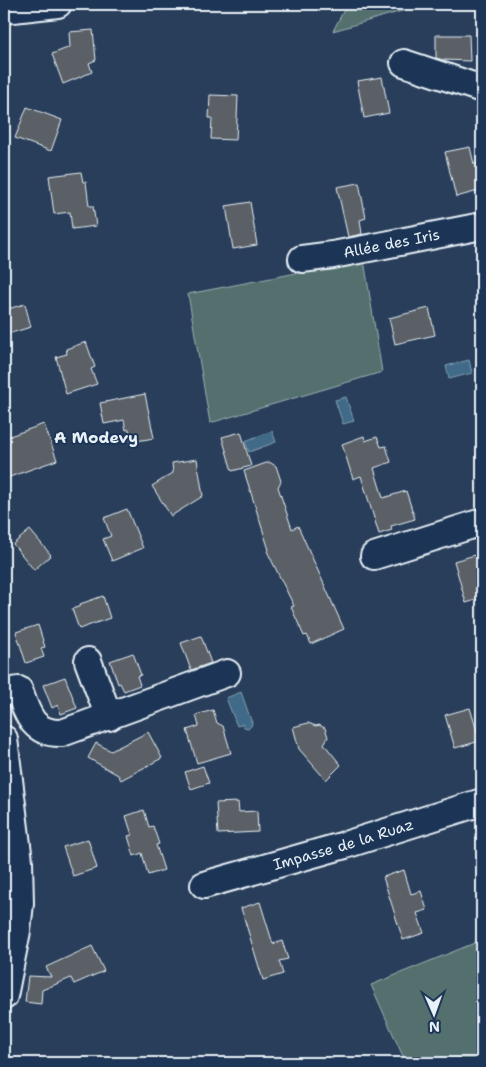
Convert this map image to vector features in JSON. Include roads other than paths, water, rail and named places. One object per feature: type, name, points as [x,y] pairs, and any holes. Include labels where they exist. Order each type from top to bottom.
[{"type":"street","points":[[4,10],[58,4]]},
{"type":"street","points":[[404,63],[482,89]]},
{"type":"street","name":"Allée des Iris","points":[[302,259],[333,255],[482,226]]},
{"type":"street","name":"Allée des Iris","points":[[383,263],[482,244]]},
{"type":"street","points":[[374,556],[482,522]]},
{"type":"street","points":[[88,661],[109,717]]},
{"type":"street","points":[[4,692],[19,690],[31,720],[36,726],[47,732],[56,733],[67,732],[226,673]]},
{"type":"street","points":[[4,740],[10,840],[19,861],[20,903],[17,932],[4,996]]},
{"type":"street","name":"Impasse de la Ruaz","points":[[204,885],[345,845],[482,802]]},
{"type":"water","points":[[469,360],[472,373],[449,379],[446,366]]},
{"type":"water","points":[[346,397],[354,421],[343,424],[335,400]]},
{"type":"water","points":[[272,431],[276,442],[249,452],[245,441]]},
{"type":"water","points":[[241,692],[252,723],[249,728],[244,727],[243,724],[237,726],[226,698]]},
{"type":"district","name":"A Modevy","points":[[96,437]]}]
